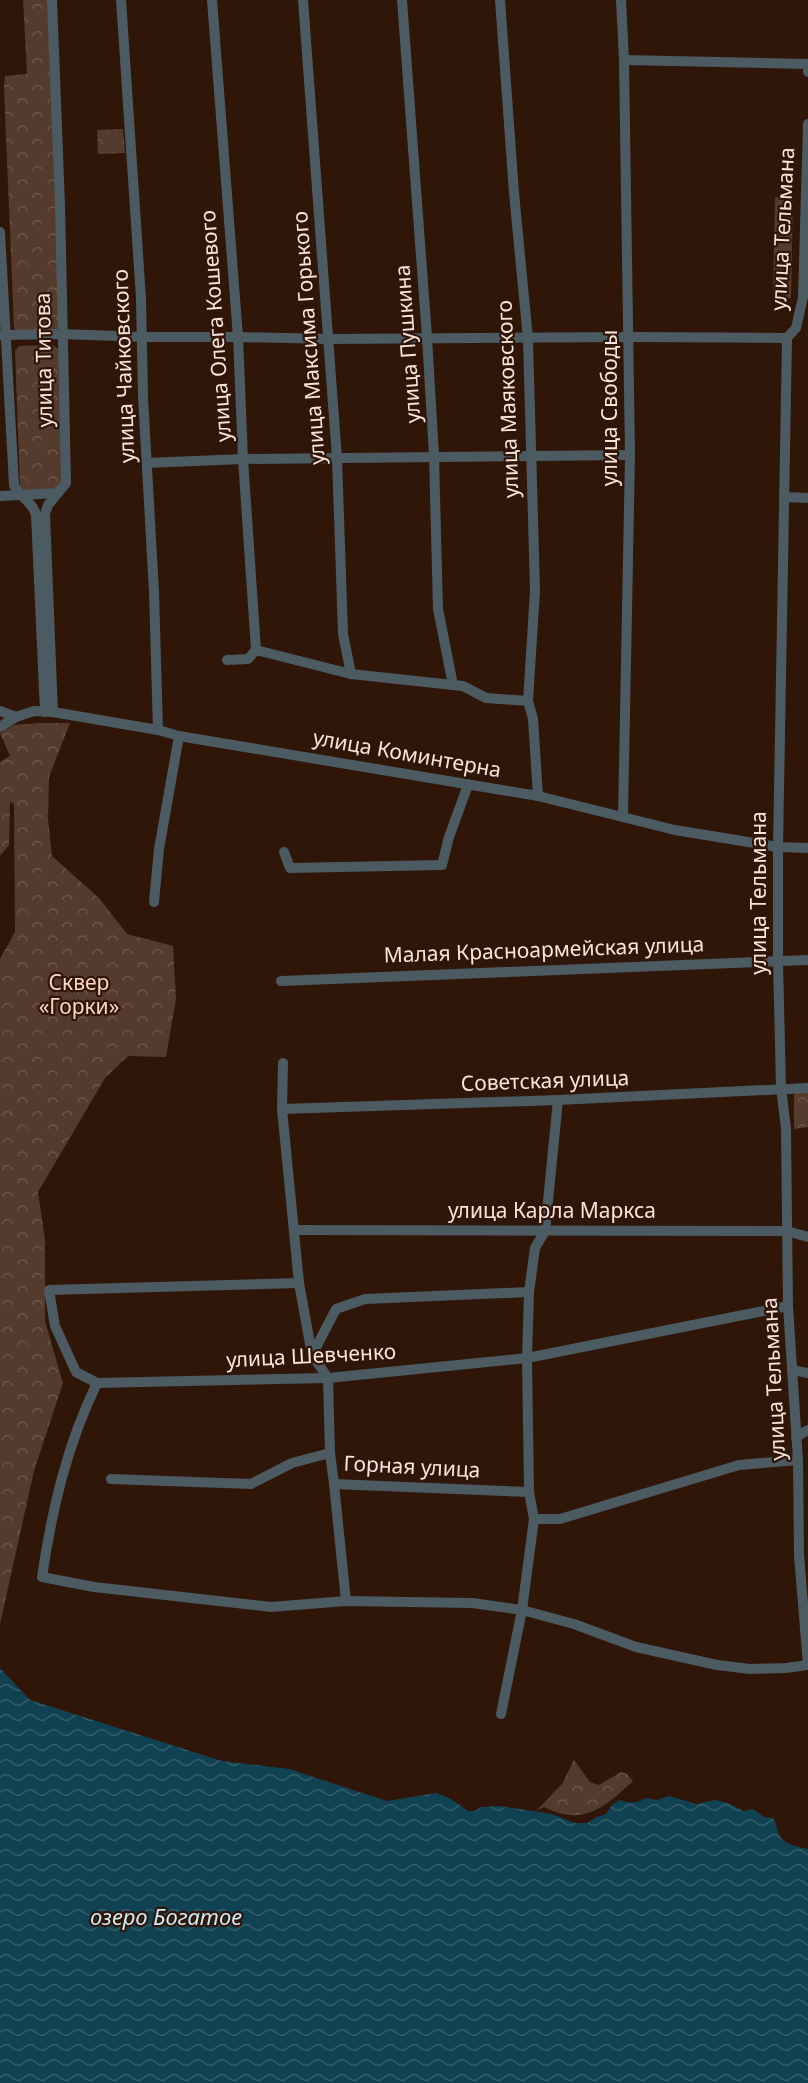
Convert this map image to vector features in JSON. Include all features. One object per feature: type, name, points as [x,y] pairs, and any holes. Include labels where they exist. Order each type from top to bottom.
[{"type":"street","name":"улица Титова","points":[[49,712],[45,514],[48,505],[66,483],[60,204],[52,0]]},
{"type":"street","name":"улица Чайковского","points":[[121,0],[143,337],[143,397],[154,592],[158,730]]},
{"type":"street","name":"улица Олега Кошевого","points":[[212,0],[238,337],[243,459],[256,650]]},
{"type":"street","name":"улица Максима Горького","points":[[303,0],[337,458],[343,634],[351,674]]},
{"type":"street","name":"улица Пушкина","points":[[402,0],[428,337],[435,456],[438,609],[453,685]]},
{"type":"street","name":"улица Маяковского","points":[[500,0],[514,193],[528,339],[535,591],[528,701],[533,719],[538,796]]},
{"type":"street","name":"улица Свободы","points":[[621,0],[630,337],[623,817]]},
{"type":"street","points":[[624,60],[808,64],[808,72]]},
{"type":"street","name":"улица Тельмана","points":[[808,124],[803,297],[796,328],[787,338],[778,847],[778,961],[782,1088],[786,1129],[788,1306],[804,1555],[808,1665]]},
{"type":"street","name":"улица Титова","points":[[0,232],[3,335],[14,485],[20,495],[35,509],[36,515],[49,712]]},
{"type":"street","points":[[796,328],[808,328]]},
{"type":"street","points":[[3,335],[329,339],[787,338]]},
{"type":"street","points":[[147,463],[243,459],[630,455]]},
{"type":"street","points":[[2,496],[14,485]]},
{"type":"street","points":[[2,496],[58,493]]},
{"type":"street","points":[[784,497],[808,498]]},
{"type":"street","points":[[227,660],[248,659],[256,650],[351,674],[453,685],[463,687],[486,698],[528,701]]},
{"type":"street","points":[[0,711],[16,717]]},
{"type":"street","name":"улица Коминтерна","points":[[0,727],[16,717],[34,711],[49,712],[538,796],[675,830],[778,847],[808,849]]},
{"type":"street","points":[[154,902],[159,849],[179,736]]},
{"type":"street","points":[[284,852],[290,868],[442,865],[449,837],[468,785]]},
{"type":"street","name":"Малая Красноармейская улица","points":[[281,981],[808,960]]},
{"type":"street","points":[[283,1063],[282,1109],[299,1283],[312,1354],[328,1378],[330,1453]]},
{"type":"street","name":"Советская улица","points":[[282,1109],[558,1100],[808,1088]]},
{"type":"street","points":[[501,1714],[522,1610],[534,1519],[529,1492],[527,1358],[529,1293],[535,1248],[545,1231],[558,1100]]},
{"type":"street","name":"улица Карла Маркса","points":[[295,1230],[786,1231],[808,1237]]},
{"type":"street","points":[[299,1283],[49,1290],[55,1326],[76,1372],[97,1383],[66,1458],[50,1527],[42,1576],[94,1587],[271,1607],[346,1601],[472,1603],[522,1610],[574,1624],[636,1647],[717,1665],[750,1669],[808,1665]]},
{"type":"street","points":[[312,1354],[336,1309],[365,1299],[529,1293]]},
{"type":"street","name":"улица Шевченко","points":[[97,1383],[328,1378],[527,1358],[788,1306]]},
{"type":"street","points":[[792,1370],[808,1373]]},
{"type":"street","points":[[796,1437],[808,1430]]},
{"type":"street","name":"Горная улица","points":[[111,1479],[251,1484],[292,1463],[330,1453],[334,1484],[529,1492]]},
{"type":"street","points":[[534,1519],[560,1519],[739,1465],[798,1460]]},
{"type":"street","points":[[334,1484],[346,1601]]},
{"type":"green space","points":[[23,0],[50,0],[61,325],[57,330],[16,331],[14,328],[4,87],[5,76],[27,74]]},
{"type":"green space","points":[[123,129],[125,153],[98,154],[97,130]]},
{"type":"green space","points":[[775,197],[793,198],[791,298],[773,298]]},
{"type":"green space","points":[[53,345],[60,350],[62,480],[60,488],[25,494],[20,487],[15,351],[19,346]]},
{"type":"green space","name":"Сквер «Горки»","points":[[70,723],[49,777],[48,819],[52,856],[99,898],[127,934],[173,946],[176,999],[166,1057],[128,1056],[105,1078],[38,1192],[45,1240],[45,1321],[63,1383],[34,1471],[0,1624],[0,959],[15,932],[14,804],[10,802],[9,845],[0,856],[0,762],[10,756],[0,733],[14,725]]},
{"type":"green space","points":[[794,1092],[808,1092],[808,1127],[794,1129]]},
{"type":"green space","points":[[574,1760],[590,1782],[599,1785],[621,1772],[627,1774],[633,1781],[613,1799],[593,1811],[570,1815],[544,1807],[536,1811],[562,1784]]},
{"type":"water","name":"озеро Богатое","points":[[0,1668],[30,1700],[222,1761],[289,1769],[387,1801],[436,1793],[451,1799],[468,1811],[475,1811],[481,1807],[500,1806],[552,1814],[574,1823],[587,1823],[606,1814],[619,1800],[633,1802],[645,1798],[657,1800],[669,1796],[697,1804],[715,1800],[728,1803],[744,1811],[753,1809],[764,1817],[773,1818],[783,1839],[790,1844],[808,1849],[808,2083],[0,2083]]}]
